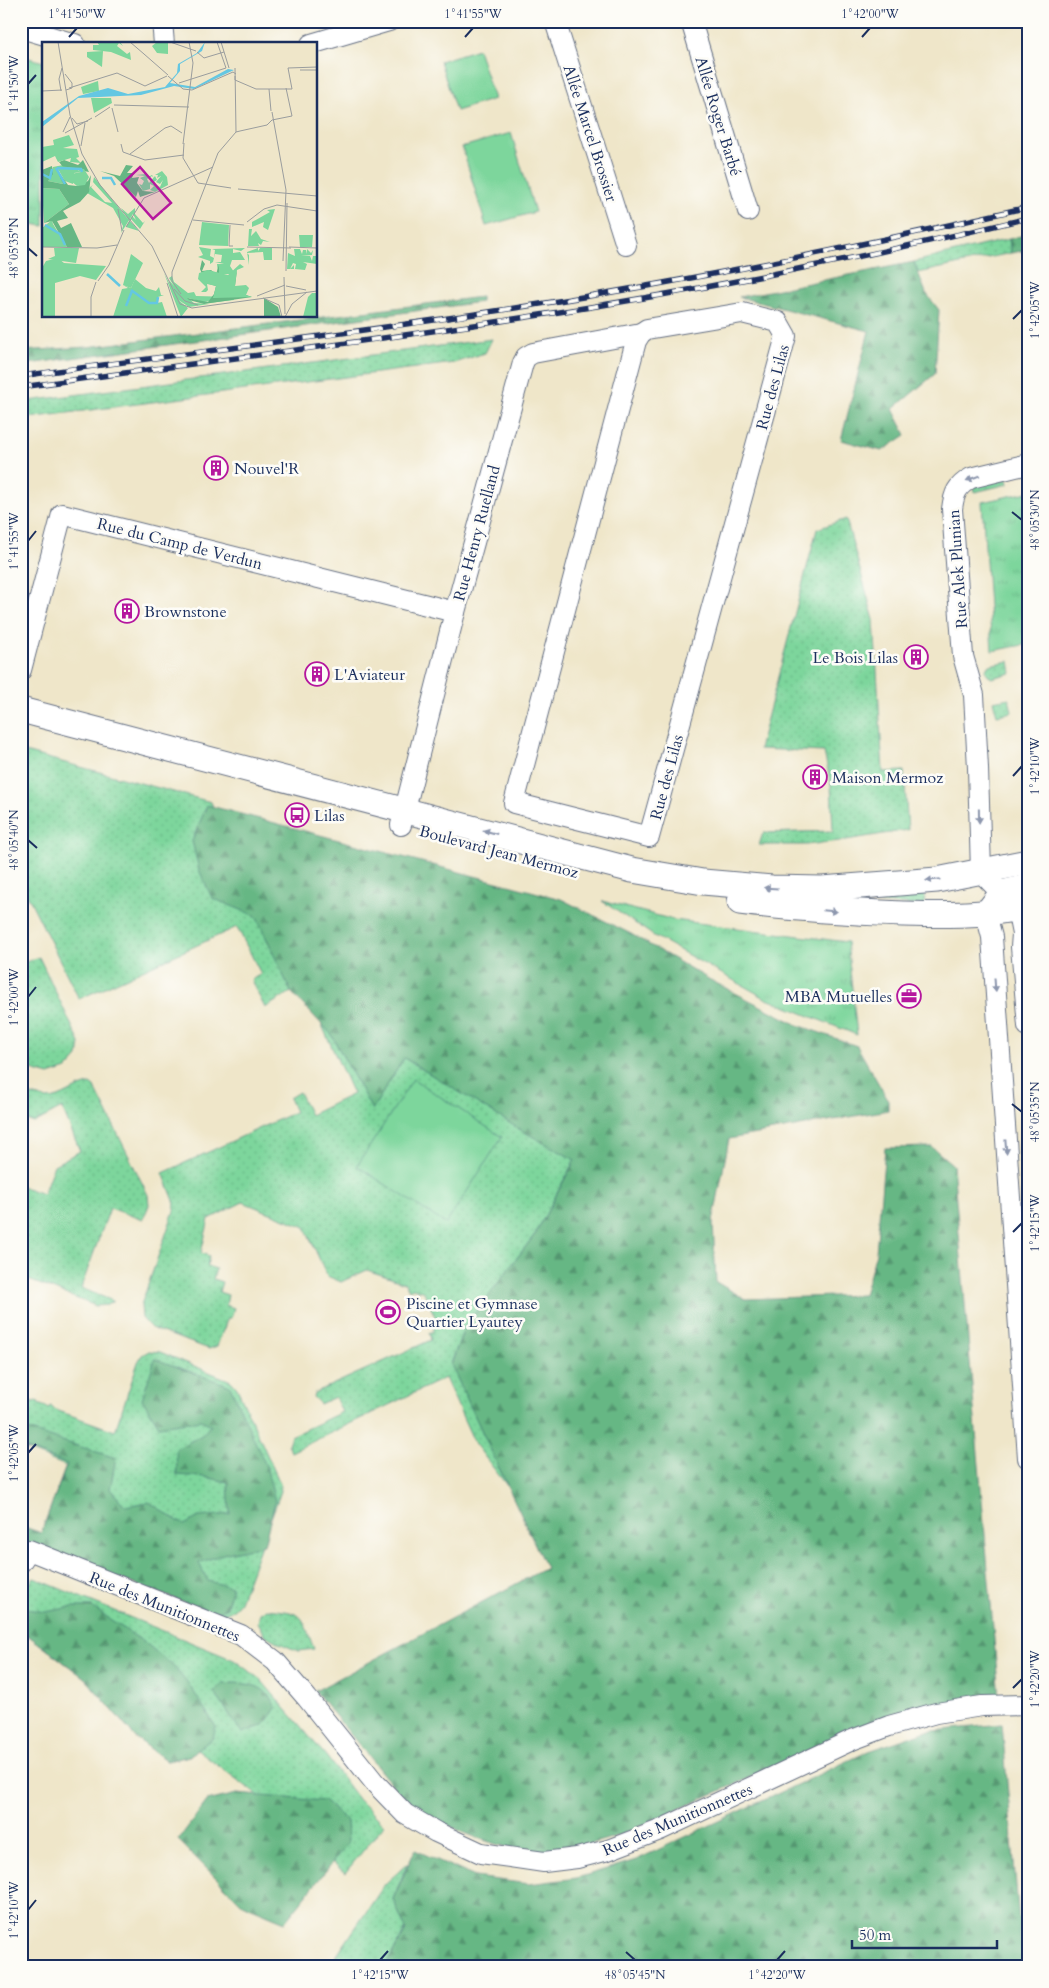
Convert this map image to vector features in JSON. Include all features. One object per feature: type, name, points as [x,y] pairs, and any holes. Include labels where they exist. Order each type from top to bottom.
[{"type":"main road","name":"Boulevard Jean Mermoz","points":[[21,710],[403,817],[589,876],[676,893],[747,903],[860,913],[938,916],[986,914]]},
{"type":"main road","name":"Boulevard Jean Mermoz","points":[[21,726],[632,870],[704,882],[822,890],[937,880],[1028,862]]},
{"type":"main road","points":[[981,872],[986,914],[1016,903],[1028,886]]},
{"type":"street","points":[[162,21],[164,42]]},
{"type":"street","points":[[318,42],[389,21]]},
{"type":"street","name":"Allée Marcel Brossier","points":[[555,21],[626,245]]},
{"type":"street","name":"Allée Roger Barbé","points":[[691,21],[748,211]]},
{"type":"street","points":[[21,28],[68,42]]},
{"type":"street","name":"Rue des Lilas","points":[[742,313],[778,322],[786,336],[649,837],[514,803],[634,348],[641,333],[647,329],[742,313]]},
{"type":"street","name":"Rue Henry Ruelland","points":[[403,817],[455,612],[519,373],[526,358],[533,353],[546,350],[641,333]]},
{"type":"street","name":"Rue Alek Plunian","points":[[981,872],[974,695],[964,666],[952,509],[955,492],[959,486],[971,478],[1028,464]]},
{"type":"street","name":"Rue du Camp de Verdun","points":[[21,670],[62,514],[455,612]]},
{"type":"street","points":[[981,872],[1016,903],[1022,934],[1021,947],[1028,1026]]},
{"type":"street","points":[[986,914],[992,937],[1028,1458]]},
{"type":"street","name":"Rue des Munitionnettes","points":[[25,1556],[241,1635],[275,1661],[375,1783],[405,1814],[436,1832],[481,1853],[544,1862],[577,1858],[608,1850],[660,1830],[852,1740],[889,1726],[936,1713],[990,1706],[1028,1705]]},
{"type":"green space","points":[[478,49],[494,99],[456,111],[440,61]]},
{"type":"green space","points":[[21,56],[42,61],[42,226],[21,222]]},
{"type":"green space","points":[[511,133],[535,212],[486,226],[462,147]]},
{"type":"green space","points":[[1028,234],[1028,250],[1011,253],[1009,239]]},
{"type":"green space","points":[[1009,239],[1011,253],[918,273],[914,262]]},
{"type":"green space","points":[[914,262],[926,293],[939,310],[935,374],[893,409],[906,435],[882,451],[841,440],[869,331],[739,297]]},
{"type":"green space","points":[[481,297],[481,302],[21,365],[21,351],[87,347]]},
{"type":"green space","points":[[492,339],[485,353],[454,363],[21,419],[21,402]]},
{"type":"green space","points":[[1007,479],[1008,484],[975,492],[974,486]]},
{"type":"green space","points":[[1028,492],[1028,644],[992,651],[982,502]]},
{"type":"green space","points":[[846,519],[874,620],[883,772],[904,771],[908,830],[806,845],[759,845],[763,833],[833,831],[831,785],[824,752],[759,749],[817,529]]},
{"type":"green space","points":[[1009,661],[1011,673],[991,678],[986,672],[989,665]]},
{"type":"green space","points":[[1009,698],[1012,712],[997,715],[993,701]]},
{"type":"green space","points":[[21,751],[211,802],[245,879],[310,1001],[291,992],[265,1008],[251,980],[261,974],[237,927],[79,999],[21,882]]},
{"type":"green space","points":[[207,805],[561,899],[631,934],[712,981],[798,1025],[857,1046],[888,1100],[888,1110],[729,1139],[713,1222],[716,1282],[745,1299],[864,1295],[876,1253],[885,1148],[932,1147],[953,1165],[999,1697],[893,1714],[618,1836],[564,1850],[542,1852],[515,1849],[478,1838],[440,1821],[408,1801],[396,1790],[315,1691],[546,1568],[451,1365],[464,1328],[536,1233],[575,1160],[519,1129],[404,1058],[372,1110],[331,1034],[291,992],[256,916],[212,898],[199,870],[192,841]]},
{"type":"green space","points":[[925,892],[924,906],[806,898]]},
{"type":"green space","points":[[602,901],[674,920],[847,942],[857,1035],[767,999],[654,936]]},
{"type":"green space","points":[[39,957],[80,1043],[78,1057],[67,1069],[49,1075],[21,1067],[21,1059],[26,1043],[21,1041],[21,964]]},
{"type":"green space","points":[[320,1021],[331,1034],[372,1109],[404,1058],[575,1159],[536,1233],[464,1328],[451,1364],[508,1487],[475,1444],[445,1378],[291,1452],[288,1444],[291,1436],[342,1412],[335,1397],[320,1404],[313,1397],[314,1393],[431,1340],[429,1333],[433,1331],[436,1319],[424,1292],[413,1288],[409,1290],[405,1283],[367,1270],[341,1282],[327,1276],[305,1227],[243,1202],[209,1219],[201,1253],[209,1256],[207,1266],[216,1269],[213,1279],[222,1282],[219,1292],[228,1295],[226,1305],[234,1308],[217,1346],[209,1349],[151,1328],[142,1318],[141,1305],[174,1211],[175,1203],[163,1173],[295,1112],[289,1098],[299,1092],[310,1115],[353,1094]]},
{"type":"green space","points":[[413,1079],[502,1137],[446,1224],[357,1166]]},
{"type":"green space","points":[[90,1084],[95,1088],[148,1195],[149,1205],[143,1220],[110,1208],[81,1288],[113,1301],[107,1305],[96,1306],[21,1277],[21,1186],[43,1194],[54,1165],[80,1151],[62,1108],[34,1123],[21,1118],[21,1095],[28,1094],[48,1099]]},
{"type":"green space","points":[[149,1351],[160,1352],[231,1381],[237,1388],[280,1483],[281,1491],[240,1602],[231,1611],[225,1613],[214,1613],[21,1543],[21,1526],[41,1533],[66,1466],[21,1448],[21,1398],[39,1402],[38,1404],[49,1408],[50,1406],[53,1407],[53,1409],[115,1431],[138,1362],[142,1355]]},
{"type":"green space","points":[[155,1359],[230,1386],[266,1466],[275,1501],[264,1545],[223,1554],[199,1563],[208,1581],[232,1587],[227,1607],[214,1613],[21,1543],[21,1526],[41,1533],[67,1464],[21,1447],[21,1428],[116,1458],[110,1489],[125,1506],[149,1502],[184,1525],[199,1517],[230,1514],[228,1482],[205,1477],[177,1475],[176,1449],[202,1435],[211,1425],[201,1420],[159,1426],[142,1399]]},
{"type":"green space","points":[[34,1578],[234,1660],[261,1680],[326,1756],[358,1799],[384,1825],[345,1873],[258,1795],[197,1750],[189,1756],[167,1761],[135,1737],[86,1679],[21,1630],[21,1594]]},
{"type":"green space","points":[[73,1607],[92,1607],[148,1645],[175,1668],[192,1689],[216,1727],[213,1738],[189,1756],[167,1761],[135,1737],[86,1679],[21,1630],[21,1608],[45,1612]]},
{"type":"green space","points":[[267,1609],[289,1612],[300,1617],[304,1622],[314,1649],[298,1651],[265,1635],[258,1622],[260,1613]]},
{"type":"green space","points":[[236,1683],[256,1686],[265,1691],[269,1696],[276,1708],[264,1725],[242,1733],[214,1692],[223,1684]]},
{"type":"green space","points":[[1002,1724],[1023,1967],[385,1967],[406,1930],[393,1899],[415,1850],[475,1877],[529,1884],[577,1878],[636,1860],[869,1751],[924,1732]]},
{"type":"green space","points":[[237,1794],[324,1801],[347,1821],[348,1843],[285,1922],[242,1904],[178,1840],[207,1801]]},
{"type":"green space","points":[[408,1863],[393,1899],[406,1929],[385,1967],[329,1967],[385,1884]]},
{"type":"railway","points":[[21,376],[411,324],[601,294],[785,260],[1028,207]]},
{"type":"railway","points":[[21,387],[475,325],[663,295],[785,272],[1028,218]]},
{"type":"place","name":"Nouvel'R","points":[[216,468]]},
{"type":"place","name":"Brownstone","points":[[127,611]]},
{"type":"place","name":"Le Bois Lilas","points":[[916,657]]},
{"type":"place","name":"L'Aviateur","points":[[317,674]]},
{"type":"place","name":"Maison Mermoz","points":[[815,777]]},
{"type":"place","name":"Lilas","points":[[297,815]]},
{"type":"place","name":"MBA Mutuelles","points":[[909,996]]},
{"type":"place","name":"Piscine et Gymnase Quartier Lyautey","points":[[388,1312]]}]
